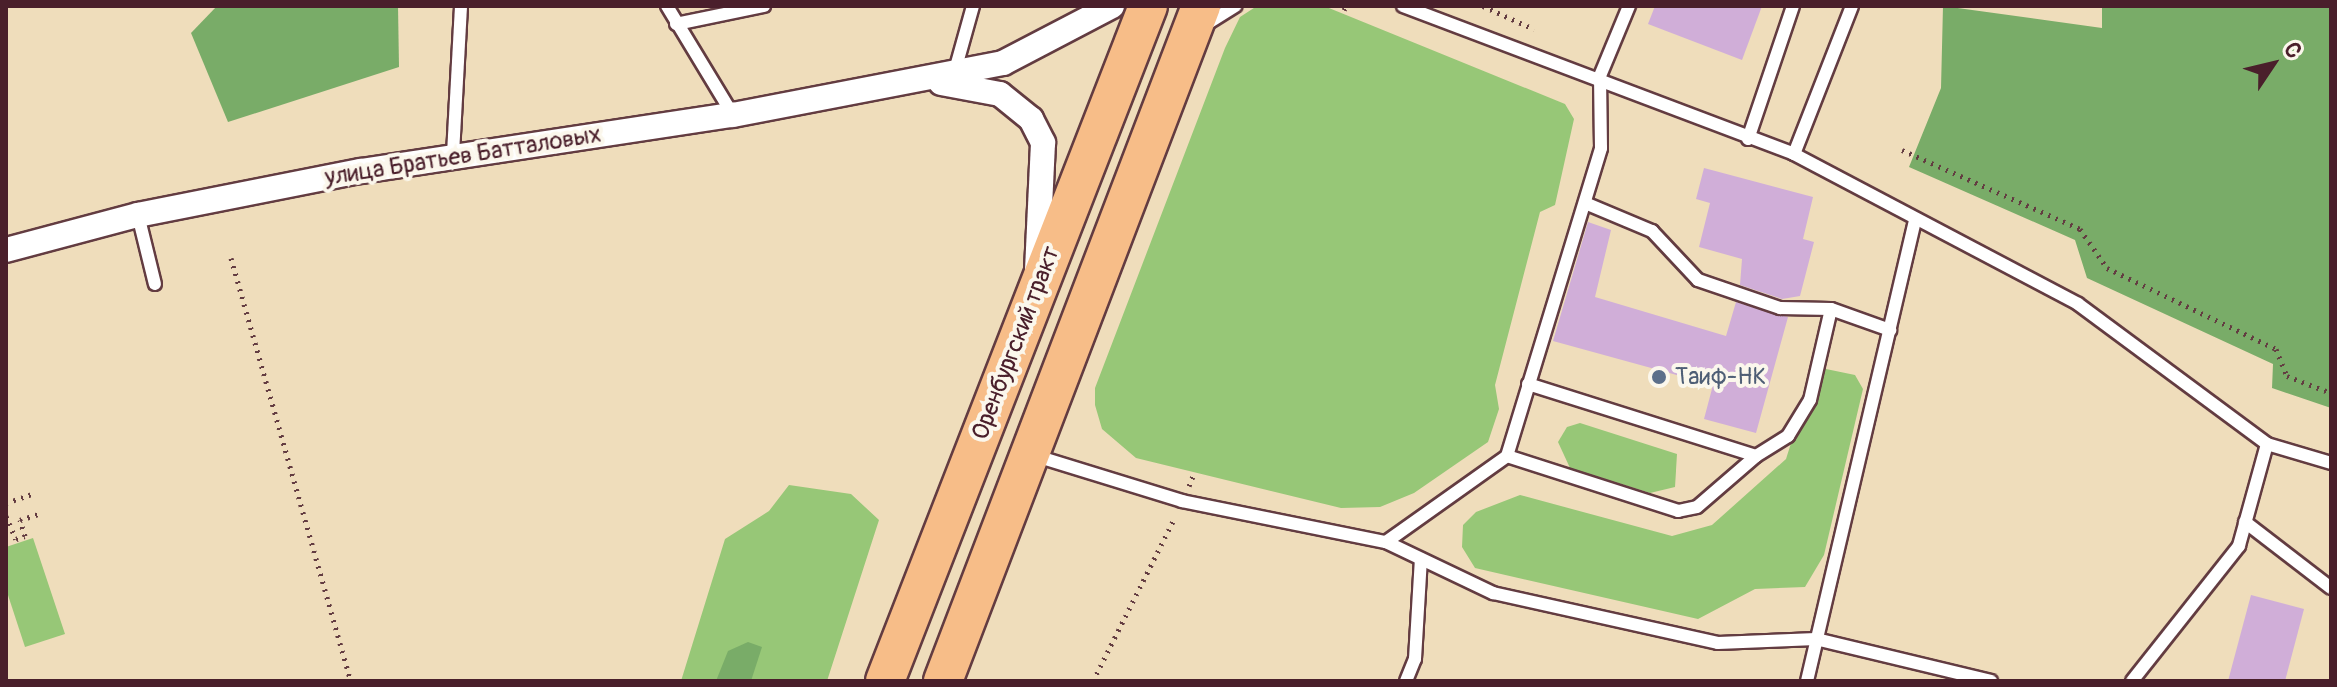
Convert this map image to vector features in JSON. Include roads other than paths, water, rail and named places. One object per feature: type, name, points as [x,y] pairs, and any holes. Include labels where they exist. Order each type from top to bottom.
[{"type":"main road","name":"Оренбургский тракт","points":[[885,681],[1148,6]]},
{"type":"main road","points":[[943,681],[1197,19]]},
{"type":"street","name":"улица Братьев Батталовых","points":[[6,250],[138,215],[453,154],[733,115],[954,74],[1003,63],[1112,6]]},
{"type":"street","name":"улица Братьев Батталовых","points":[[923,80],[1000,94],[1031,119],[1043,143],[1037,289]]},
{"type":"lane","points":[[453,154],[461,6]]},
{"type":"lane","points":[[667,6],[733,115]]},
{"type":"lane","points":[[676,24],[764,6]]},
{"type":"lane","points":[[954,74],[973,6]]},
{"type":"lane","points":[[1197,19],[1236,6]]},
{"type":"lane","points":[[1403,6],[1600,76],[1748,139],[1794,154],[1915,222],[2078,304],[2267,444],[2331,463]]},
{"type":"lane","points":[[1386,542],[1495,471],[1507,456],[1585,203],[1606,120],[1600,76],[1629,6]]},
{"type":"lane","points":[[1748,139],[1793,6]]},
{"type":"lane","points":[[1794,154],[1852,6]]},
{"type":"lane","points":[[1585,203],[1652,231],[1698,280],[1780,308],[1831,309],[1890,330]]},
{"type":"lane","points":[[138,215],[155,284]]},
{"type":"lane","points":[[1807,681],[1915,222]]},
{"type":"lane","points":[[1507,456],[1678,511],[1697,507],[1756,456],[1788,436],[1810,400],[1831,309]]},
{"type":"lane","points":[[1528,384],[1756,456]]},
{"type":"lane","points":[[2132,681],[2239,546],[2267,444]]},
{"type":"lane","points":[[1032,455],[1182,501],[1386,542],[1493,593],[1718,643],[1816,639],[1991,681]]},
{"type":"lane","points":[[2245,522],[2331,588]]},
{"type":"lane","points":[[1406,681],[1415,659],[1421,559]]},
{"type":"place","name":"Таиф-НК","points":[[1659,377]]}]
